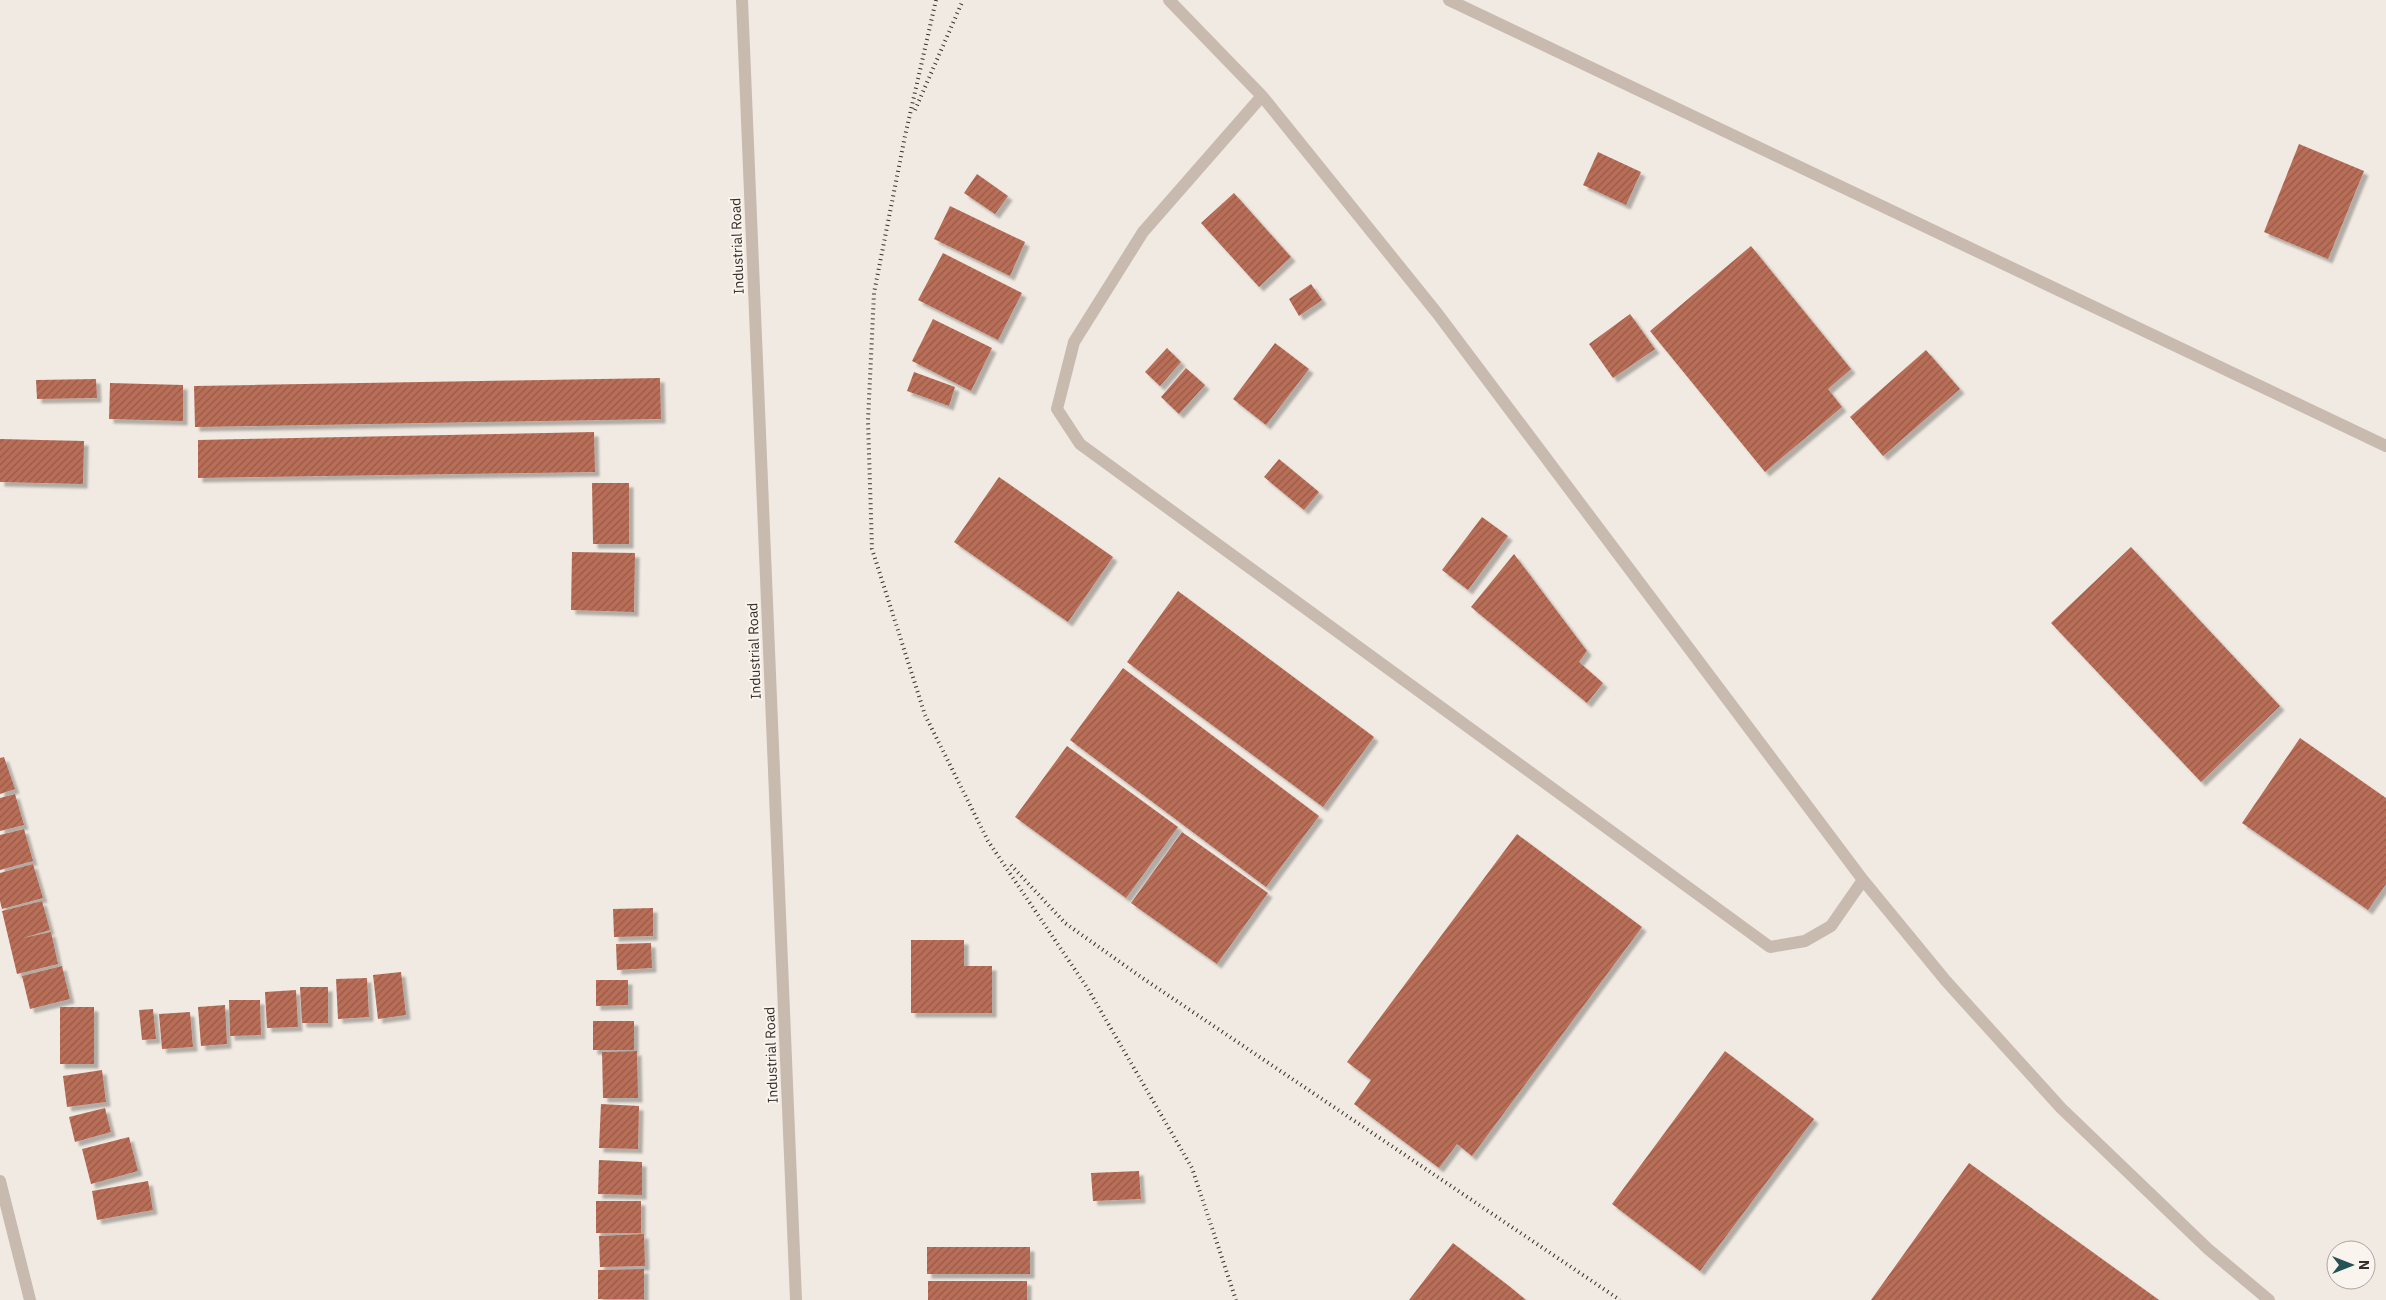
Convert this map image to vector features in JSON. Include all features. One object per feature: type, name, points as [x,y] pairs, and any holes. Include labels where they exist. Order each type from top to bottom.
[{"type":"street","name":"Industrial Road","points":[[742,0],[796,1300]]},
{"type":"street","points":[[1169,0],[1262,96],[1436,313],[1863,880],[1946,980],[2061,1108],[2208,1249],[2269,1300]]},
{"type":"street","points":[[1450,0],[2386,446]]},
{"type":"street","points":[[1262,96],[1143,232],[1074,342],[1057,409],[1080,444],[1770,947],[1805,941],[1831,926],[1863,880]]},
{"type":"street","points":[[0,1181],[30,1300]]},
{"type":"building","points":[[2299,144],[2364,171],[2328,259],[2264,232]]},
{"type":"building","points":[[1598,152],[1641,172],[1626,205],[1583,185]]},
{"type":"building","points":[[977,174],[1008,196],[995,214],[964,193]]},
{"type":"building","points":[[1234,193],[1291,257],[1259,287],[1201,223]]},
{"type":"building","points":[[950,206],[1025,242],[1010,276],[934,239]]},
{"type":"building","points":[[1751,246],[1851,369],[1828,389],[1842,407],[1765,472],[1650,331]]},
{"type":"building","points":[[943,253],[1022,293],[998,340],[918,300]]},
{"type":"building","points":[[1311,284],[1322,300],[1299,316],[1289,299]]},
{"type":"building","points":[[1630,314],[1655,349],[1613,378],[1589,344]]},
{"type":"building","points":[[933,319],[992,348],[971,391],[912,361]]},
{"type":"building","points":[[1275,343],[1309,369],[1266,425],[1233,399]]},
{"type":"building","points":[[1167,348],[1181,362],[1160,386],[1145,372]]},
{"type":"building","points":[[1926,350],[1960,389],[1883,456],[1850,417]]},
{"type":"building","points":[[1186,368],[1205,385],[1179,414],[1161,397]]},
{"type":"building","points":[[914,372],[955,387],[949,406],[907,391]]},
{"type":"building","points":[[660,378],[661,419],[195,427],[194,386]]},
{"type":"building","points":[[96,379],[97,398],[37,399],[36,380]]},
{"type":"building","points":[[110,383],[183,385],[183,421],[109,419]]},
{"type":"building","points":[[594,432],[595,472],[198,478],[198,440]]},
{"type":"building","points":[[0,439],[84,441],[83,484],[0,482]]},
{"type":"building","points":[[1279,459],[1319,492],[1304,510],[1264,477]]},
{"type":"building","points":[[999,477],[1113,557],[1068,622],[954,542]]},
{"type":"building","points":[[592,483],[629,483],[629,544],[593,544]]},
{"type":"building","points":[[1482,517],[1508,536],[1468,590],[1442,570]]},
{"type":"building","points":[[2131,547],[2280,706],[2201,782],[2051,623]]},
{"type":"building","points":[[572,552],[635,553],[634,612],[571,610]]},
{"type":"building","points":[[1514,554],[1587,651],[1579,662],[1603,683],[1587,703],[1471,607]]},
{"type":"building","points":[[1178,591],[1374,737],[1323,807],[1127,662]]},
{"type":"building","points":[[1123,668],[1319,816],[1266,887],[1070,740]]},
{"type":"building","points":[[2300,738],[2386,798],[2386,884],[2368,910],[2242,823]]},
{"type":"building","points":[[1067,746],[1178,827],[1126,898],[1015,817]]},
{"type":"building","points":[[4,757],[15,789],[0,794],[0,758]]},
{"type":"building","points":[[15,794],[24,825],[0,831],[0,798]]},
{"type":"building","points":[[24,829],[33,861],[0,870],[0,835]]},
{"type":"building","points":[[1182,832],[1268,893],[1217,964],[1131,903]]},
{"type":"building","points":[[1517,834],[1642,927],[1472,1156],[1457,1144],[1439,1168],[1354,1104],[1371,1080],[1347,1062]]},
{"type":"building","points":[[33,864],[43,898],[2,909],[0,901],[0,873]]},
{"type":"building","points":[[42,901],[50,930],[23,938],[51,932],[58,964],[17,974],[2,911]]},
{"type":"building","points":[[653,908],[653,936],[614,937],[613,909]]},
{"type":"building","points":[[911,940],[964,940],[964,966],[992,966],[992,1013],[911,1013]]},
{"type":"building","points":[[651,943],[652,968],[617,970],[616,944]]},
{"type":"building","points":[[62,966],[70,999],[30,1009],[22,976]]},
{"type":"building","points":[[401,972],[406,1015],[378,1019],[373,975]]},
{"type":"building","points":[[367,978],[369,1017],[338,1019],[336,979]]},
{"type":"building","points":[[596,980],[628,980],[628,1005],[596,1006]]},
{"type":"building","points":[[300,987],[328,987],[328,1023],[302,1023]]},
{"type":"building","points":[[296,990],[298,1027],[267,1028],[265,992]]},
{"type":"building","points":[[229,1000],[260,1000],[261,1035],[230,1036]]},
{"type":"building","points":[[225,1005],[227,1044],[201,1046],[198,1007]]},
{"type":"building","points":[[60,1007],[94,1007],[94,1064],[60,1064]]},
{"type":"building","points":[[153,1009],[156,1039],[142,1040],[139,1010]]},
{"type":"building","points":[[190,1012],[193,1047],[162,1049],[159,1014]]},
{"type":"building","points":[[593,1021],[634,1021],[634,1050],[593,1050]]},
{"type":"building","points":[[637,1051],[638,1098],[603,1098],[602,1052]]},
{"type":"building","points":[[1725,1051],[1814,1119],[1700,1271],[1612,1204]]},
{"type":"building","points":[[102,1070],[106,1102],[67,1107],[63,1076]]},
{"type":"building","points":[[601,1104],[639,1106],[638,1149],[599,1148]]},
{"type":"building","points":[[105,1108],[111,1132],[75,1142],[69,1117]]},
{"type":"building","points":[[129,1137],[138,1171],[91,1184],[82,1149]]},
{"type":"building","points":[[599,1160],[642,1162],[642,1195],[598,1194]]},
{"type":"building","points":[[1969,1163],[2159,1300],[1871,1300]]},
{"type":"building","points":[[1139,1171],[1141,1199],[1093,1201],[1091,1173]]},
{"type":"building","points":[[148,1181],[153,1210],[97,1220],[92,1191]]},
{"type":"building","points":[[596,1201],[641,1201],[641,1233],[596,1233]]},
{"type":"building","points":[[644,1234],[645,1266],[600,1267],[599,1236]]},
{"type":"building","points":[[1453,1243],[1509,1286],[1526,1300],[1409,1300]]},
{"type":"building","points":[[927,1247],[1030,1247],[1030,1274],[927,1274]]},
{"type":"building","points":[[644,1269],[644,1299],[598,1299],[598,1270]]},
{"type":"building","points":[[928,1281],[1027,1281],[1027,1300],[928,1300]]},
{"type":"railway","points":[[936,0],[905,136],[874,293],[868,421],[872,549],[925,715],[988,841],[1088,989],[1192,1168],[1236,1300]]},
{"type":"railway","points":[[915,110],[963,0]]},
{"type":"railway","points":[[1011,865],[1065,923],[1141,977],[1620,1300]]}]
